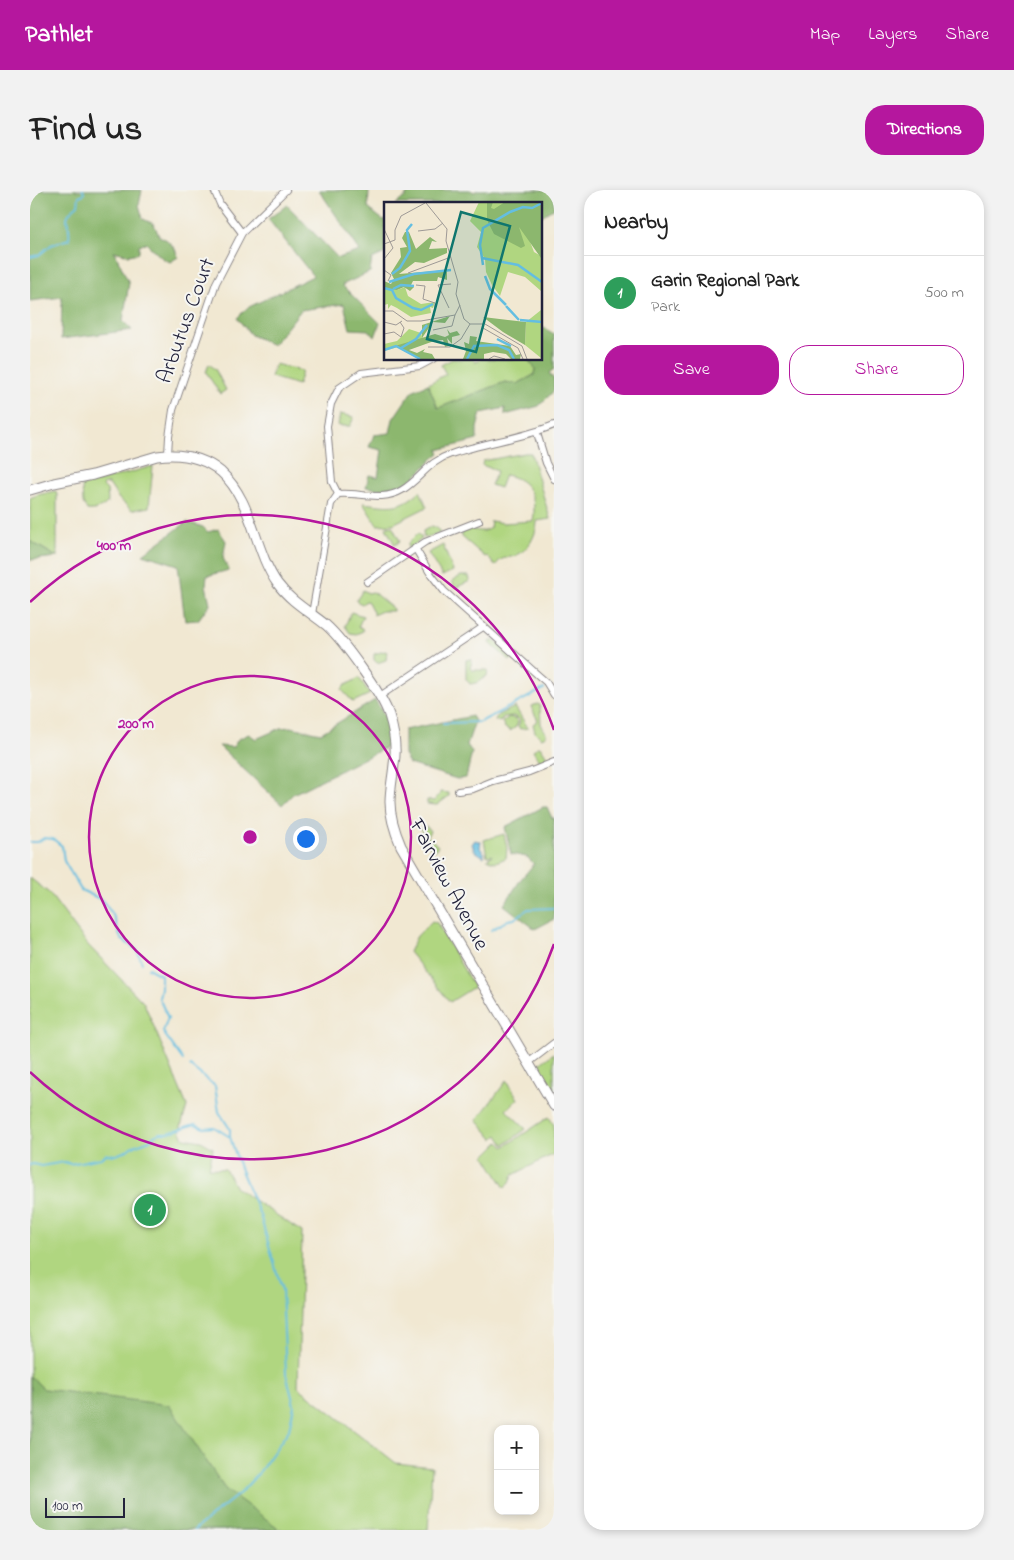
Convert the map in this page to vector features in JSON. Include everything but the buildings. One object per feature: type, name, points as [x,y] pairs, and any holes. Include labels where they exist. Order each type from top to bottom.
[{"type":"main road","name":"Fairview Avenue","points":[[30,490],[94,475],[168,454],[197,459],[214,467],[227,479],[240,498],[273,576],[288,595],[340,639],[380,696],[388,714],[395,745],[390,803],[400,846],[554,1106]]},
{"type":"main road","name":"Fairview Avenue","points":[[30,484],[54,483]]},
{"type":"main road","points":[[30,484],[30,490]]},
{"type":"street","points":[[214,190],[220,204],[242,233]]},
{"type":"street","name":"Arbutus Court","points":[[168,454],[168,437],[173,410],[216,283],[242,233],[286,190]]},
{"type":"street","points":[[338,494],[332,482],[327,426],[331,404],[339,388],[361,373],[420,366],[431,360]]},
{"type":"street","points":[[338,494],[350,493],[367,497],[386,496],[401,491],[433,462],[449,454],[502,439],[536,432],[554,425]]},
{"type":"street","points":[[536,432],[546,463],[554,479]]},
{"type":"street","points":[[312,614],[331,504],[338,494]]},
{"type":"street","points":[[367,582],[425,542],[479,522]]},
{"type":"street","points":[[415,548],[430,573],[444,591],[540,676],[554,695]]},
{"type":"street","points":[[380,696],[483,626]]},
{"type":"street","points":[[458,791],[473,789],[493,781],[529,772],[554,762]]},
{"type":"street","points":[[528,1063],[554,1044]]},
{"type":"green space","points":[[30,190],[142,190],[139,205],[143,219],[154,224],[159,236],[167,240],[175,249],[178,257],[170,262],[162,258],[146,243],[139,245],[139,253],[129,255],[114,251],[129,283],[123,321],[132,330],[61,339],[62,297],[30,301]]},
{"type":"green space","points":[[319,190],[367,190],[369,192],[368,208],[384,220],[384,253],[372,259],[370,272],[342,285],[380,323],[375,337],[369,330],[350,329],[344,304],[301,310],[273,345],[251,335],[237,318],[247,308],[313,276],[268,219],[287,205],[338,258],[360,251]]},
{"type":"green space","points":[[410,190],[470,190],[474,192],[478,190],[554,190],[554,208],[542,216],[542,202],[399,202]]},
{"type":"green space","points":[[544,328],[554,334],[554,369],[549,373],[554,379],[554,391],[539,406],[505,415],[505,408],[481,413],[477,428],[477,440],[438,450],[440,453],[405,484],[398,487],[384,489],[366,487],[369,475],[378,477],[382,450],[369,447],[374,435],[390,433],[393,419],[412,391],[428,384],[438,408],[505,382],[517,384],[534,375],[535,368],[528,360],[542,360],[542,330]]},
{"type":"green space","points":[[450,360],[475,360],[476,362],[479,360],[528,360],[535,368],[534,375],[517,384],[505,382],[438,409],[428,384],[446,374],[441,365]]},
{"type":"green space","points":[[209,364],[215,369],[226,390],[220,394],[206,372]]},
{"type":"green space","points":[[275,364],[302,371],[298,385],[271,377]]},
{"type":"green space","points":[[340,414],[354,417],[350,426],[338,426]]},
{"type":"green space","points":[[531,453],[550,519],[537,521],[533,538],[526,548],[517,555],[502,559],[495,566],[487,556],[485,557],[462,537],[462,532],[471,529],[485,531],[490,528],[491,521],[503,523],[533,521],[534,505],[530,491],[526,486],[514,477],[505,475],[500,488],[491,485],[497,471],[482,465],[483,461]]},
{"type":"green space","points":[[153,466],[149,507],[132,510],[119,499],[109,484],[105,484],[103,486],[107,490],[108,502],[99,509],[87,510],[83,503],[82,486]]},
{"type":"green space","points":[[56,491],[57,557],[30,541],[30,498]]},
{"type":"green space","points":[[420,491],[427,507],[393,524],[377,525],[363,503],[387,506],[400,504]]},
{"type":"green space","points":[[187,522],[203,527],[208,532],[218,529],[226,541],[223,558],[229,570],[207,576],[206,585],[210,604],[198,620],[185,621],[178,565],[143,554]]},
{"type":"green space","points":[[392,526],[400,541],[395,545],[386,528]]},
{"type":"green space","points":[[432,526],[437,528],[440,533],[424,538],[423,531]]},
{"type":"green space","points":[[417,534],[422,539],[408,549],[408,543]]},
{"type":"green space","points":[[30,541],[57,557],[30,560]]},
{"type":"green space","points":[[443,545],[453,571],[442,576],[428,553]]},
{"type":"green space","points":[[461,576],[469,576],[470,581],[455,588],[452,581]]},
{"type":"green space","points":[[363,590],[368,593],[373,592],[393,611],[382,611],[373,615],[368,602],[366,601],[362,604],[356,601]]},
{"type":"green space","points":[[351,612],[363,616],[358,627],[362,628],[363,631],[356,634],[350,633],[345,626]]},
{"type":"green space","points":[[491,641],[496,641],[514,657],[510,661],[490,643]]},
{"type":"green space","points":[[387,652],[386,660],[377,663],[374,660],[374,654]]},
{"type":"green space","points":[[471,659],[470,668],[472,670],[488,670],[487,676],[476,683],[470,684],[466,679],[466,660]]},
{"type":"green space","points":[[359,678],[370,694],[353,702],[342,690],[344,686]]},
{"type":"green space","points":[[375,700],[387,722],[390,739],[389,746],[293,794],[282,805],[219,746],[233,747],[238,739],[249,734],[256,739],[281,728],[290,727],[321,733]]},
{"type":"green space","points":[[540,705],[541,724],[546,733],[546,736],[541,738],[535,732],[533,724],[538,720],[532,706]]},
{"type":"green space","points":[[515,707],[528,728],[520,729],[518,726],[519,719],[513,716],[503,717],[500,722],[495,720],[498,715]]},
{"type":"green space","points":[[472,716],[475,721],[467,745],[472,752],[466,778],[457,779],[409,764],[404,754],[404,730]]},
{"type":"green space","points":[[509,717],[516,719],[518,722],[516,727],[510,731],[505,728],[502,722]]},
{"type":"green space","points":[[540,746],[549,760],[541,763],[533,750]]},
{"type":"green space","points":[[440,792],[449,793],[449,796],[437,805],[427,804],[427,800],[435,801]]},
{"type":"green space","points":[[543,807],[547,807],[552,818],[554,818],[554,919],[535,929],[504,905],[521,879],[534,864],[527,857],[511,854],[505,827]]},
{"type":"green space","points":[[427,827],[430,831],[427,836],[438,846],[433,852],[420,828]]},
{"type":"green space","points":[[504,834],[507,848],[506,858],[496,862],[488,860],[492,855],[487,856],[484,840]]},
{"type":"green space","points":[[30,878],[49,893],[88,945],[144,1003],[187,1106],[180,1130],[184,1138],[201,1141],[213,1148],[209,1168],[225,1169],[236,1188],[302,1232],[298,1387],[396,1463],[432,1467],[428,1530],[30,1530]]},
{"type":"green space","points":[[432,921],[437,923],[474,987],[450,1002],[409,952],[417,936]]},
{"type":"green space","points":[[554,1053],[554,1093],[538,1065]]},
{"type":"green space","points":[[507,1080],[518,1099],[506,1110],[526,1129],[504,1145],[498,1135],[493,1139],[477,1120]]},
{"type":"green space","points":[[549,1117],[554,1125],[554,1154],[513,1175],[505,1188],[485,1156],[499,1142],[504,1147]]},
{"type":"green space","points":[[30,1376],[44,1389],[169,1405],[225,1489],[277,1527],[276,1530],[30,1530]]},
{"type":"water","points":[[475,840],[481,842],[480,848],[484,852],[484,857],[475,851],[472,844]]},
{"type":"waterway","points":[[30,257],[39,255],[51,245],[69,239],[67,218],[78,205],[79,196],[84,194],[83,190]]},
{"type":"waterway","points":[[443,723],[480,722],[544,689]]},
{"type":"waterway","points":[[30,842],[38,842],[44,838],[53,839],[62,846],[64,861],[81,890],[102,900],[113,915],[121,939],[137,950],[142,963]]},
{"type":"waterway","points":[[491,930],[508,920],[514,919],[528,909],[554,908]]},
{"type":"waterway","points":[[148,968],[161,975],[159,998],[168,1018],[163,1032],[183,1060]]},
{"type":"waterway","points":[[190,1066],[215,1086],[219,1112],[230,1129],[230,1137],[240,1168],[260,1215],[282,1290],[286,1373],[294,1405],[289,1430],[258,1474],[240,1493],[194,1530]]},
{"type":"waterway","points":[[30,1165],[41,1166],[65,1162],[70,1164],[101,1158],[106,1154],[116,1155],[150,1140],[160,1133],[168,1133],[195,1124],[204,1128],[214,1127],[230,1137]]},
{"type":"place","name":"Garin Regional Park","points":[[150,1210]]}]
